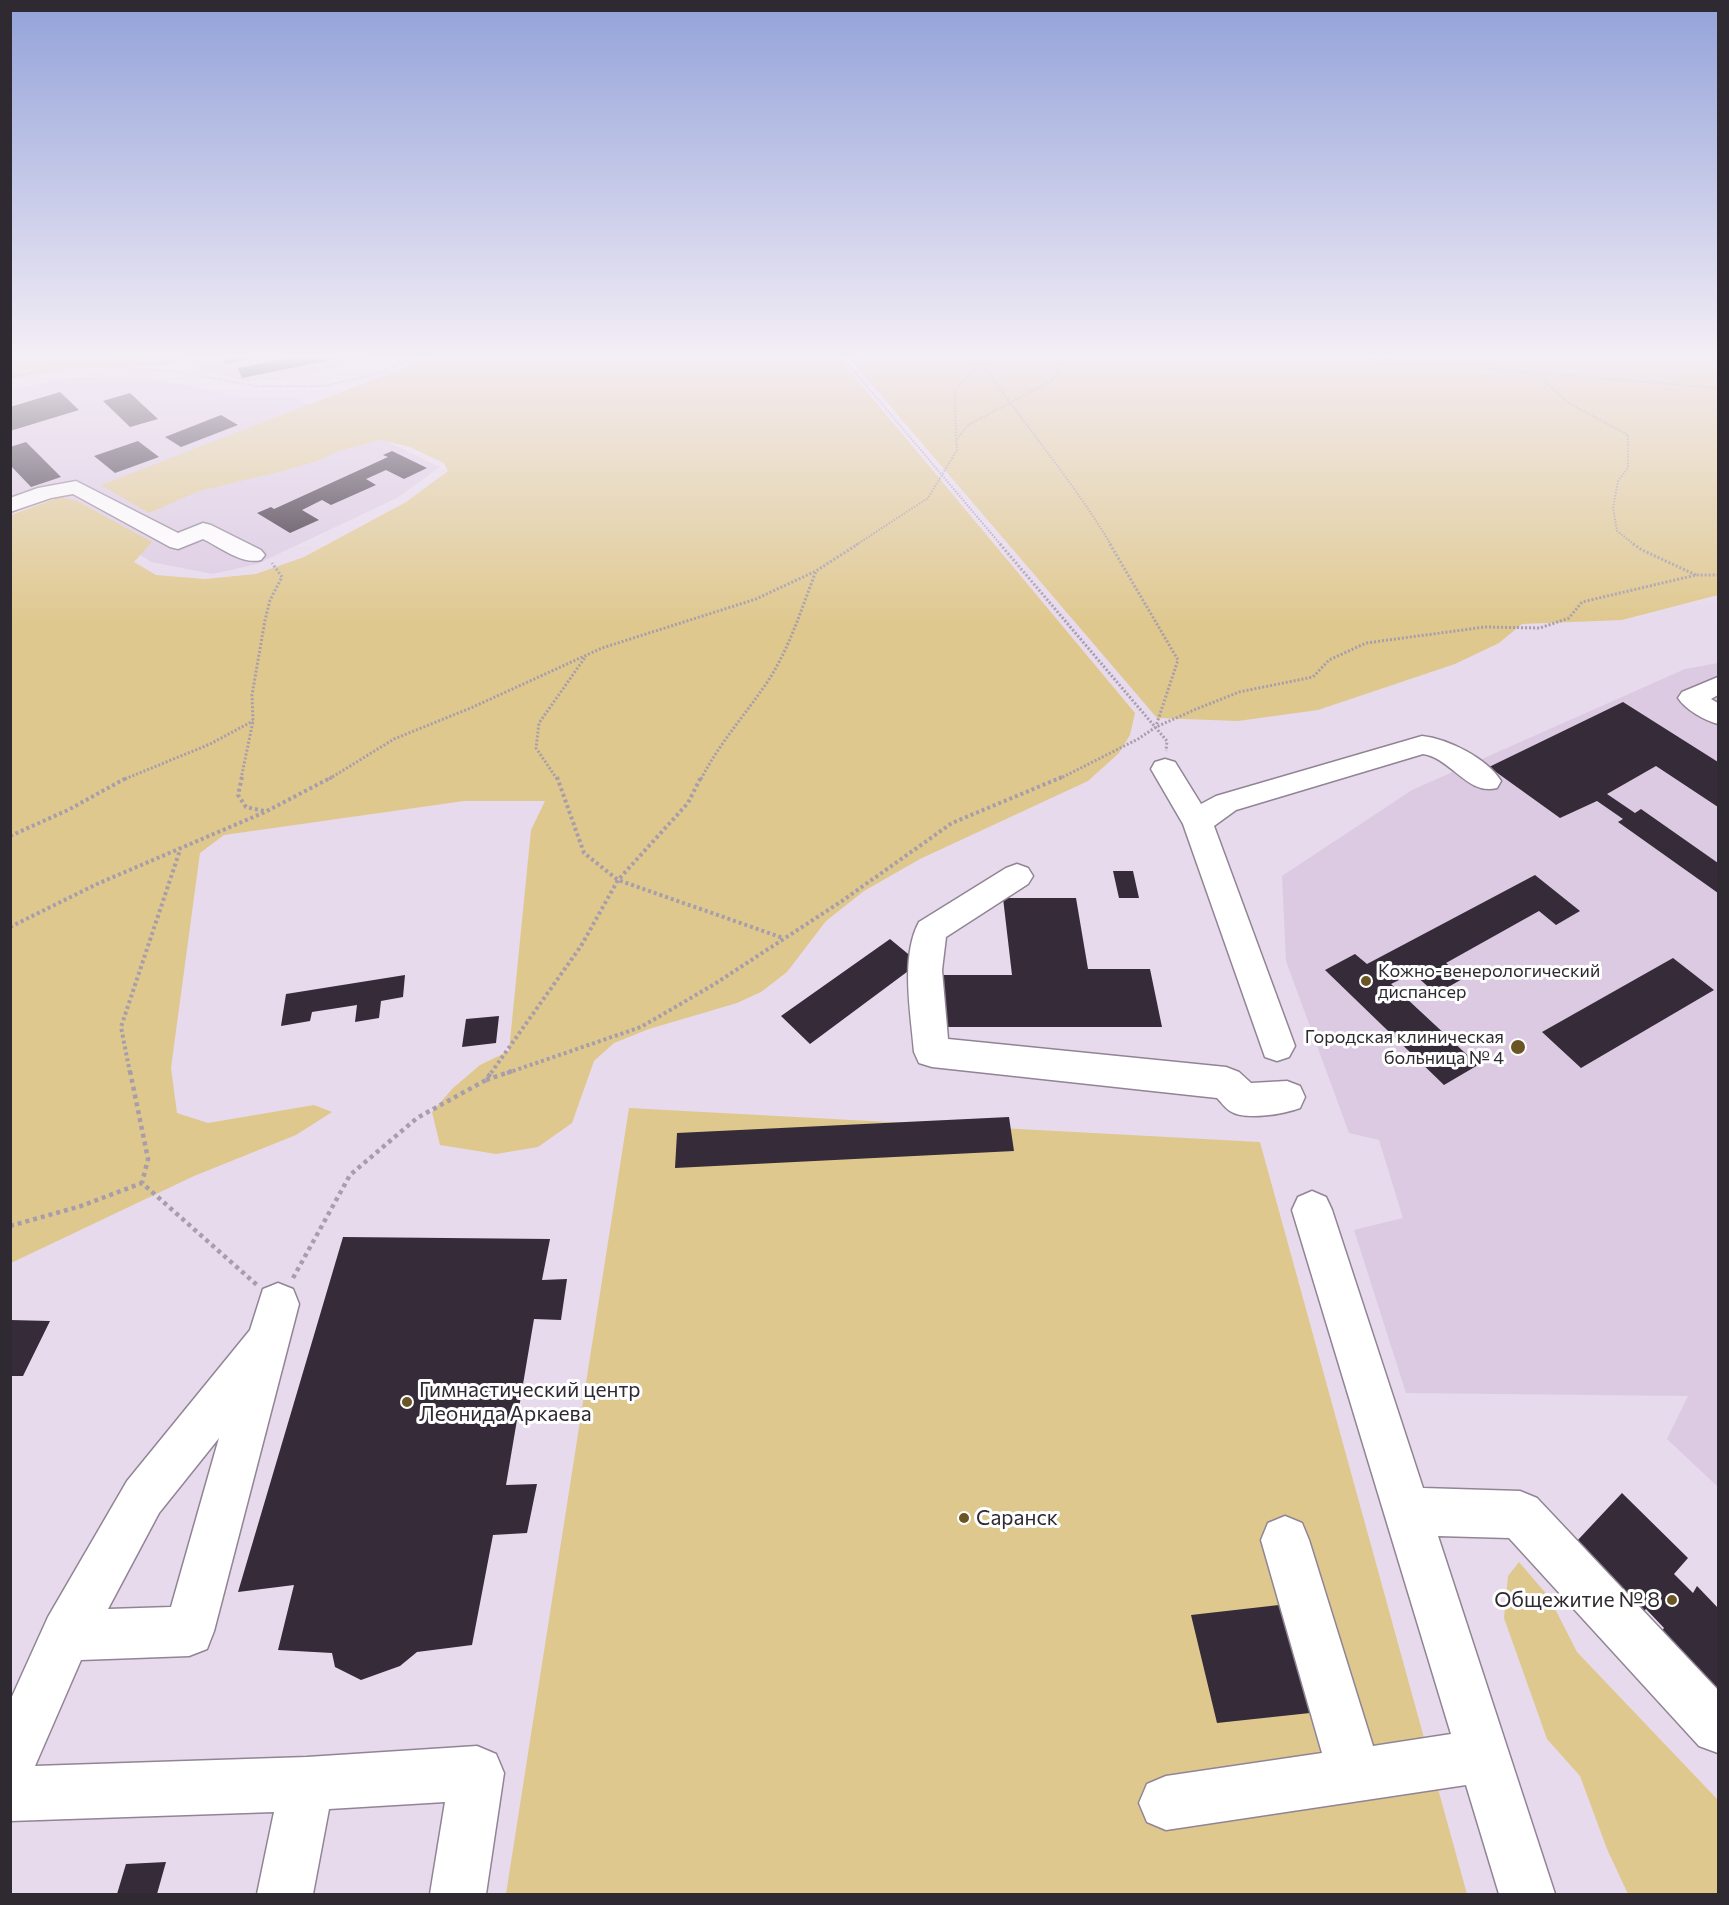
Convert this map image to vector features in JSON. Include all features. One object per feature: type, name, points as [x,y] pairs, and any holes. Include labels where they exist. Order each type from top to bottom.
[{"type":"lane","points":[[10,506],[46,493],[76,487],[178,542],[204,531],[253,555]]},
{"type":"lane","points":[[1719,685],[1691,699],[1719,715]]},
{"type":"lane","points":[[1198,824],[1206,815],[1226,803],[1422,745],[1437,747],[1448,753],[1487,781]]},
{"type":"lane","points":[[1165,769],[1198,824],[1277,1046]]},
{"type":"lane","points":[[1017,876],[930,931],[925,970],[932,1052],[1226,1083],[1243,1100],[1287,1098]]},
{"type":"lane","points":[[1312,1210],[1527,1894]]},
{"type":"lane","points":[[66,1635],[189,1631],[273,1323]]},
{"type":"lane","points":[[10,1763],[66,1635],[143,1497],[273,1323]]},
{"type":"lane","points":[[1407,1511],[1520,1515],[1719,1727]]},
{"type":"lane","points":[[1285,1540],[1355,1774]]},
{"type":"lane","points":[[1166,1803],[1484,1756]]},
{"type":"lane","points":[[10,1794],[307,1784],[477,1773],[458,1894]]},
{"type":"lane","points":[[285,1894],[307,1784]]},
{"type":"path","points":[[918,447],[1167,741],[1165,769]]},
{"type":"path","points":[[10,927],[97,884],[265,812],[338,774],[394,738],[473,707],[603,648],[756,599],[816,571],[928,498],[957,447]]},
{"type":"path","points":[[1043,447],[1087,504],[1178,660],[1156,727]]},
{"type":"path","points":[[1628,447],[1628,468],[1618,481],[1613,508],[1617,531],[1642,550],[1696,575]]},
{"type":"path","points":[[253,555],[273,562],[282,577],[270,600],[252,695],[253,721],[238,795],[246,807],[265,812]]},
{"type":"path","points":[[486,1080],[581,946],[618,880],[688,803],[714,753],[766,684],[786,650],[816,571]]},
{"type":"path","points":[[142,1183],[273,1323],[350,1175],[417,1118],[486,1080],[641,1027],[713,985],[842,900],[952,823],[1068,775],[1138,739],[1156,727],[1239,692],[1313,677],[1329,660],[1366,643],[1485,627],[1540,628],[1569,618],[1582,602],[1696,575],[1719,575]]},
{"type":"path","points":[[587,655],[539,723],[536,748],[555,773],[567,799],[573,827],[584,853],[618,880],[783,938]]},
{"type":"path","points":[[10,836],[68,810],[138,772],[210,744],[253,721]]},
{"type":"path","points":[[142,1183],[148,1159],[121,1027],[180,850]]},
{"type":"path","points":[[10,1226],[81,1206],[142,1183]]},
{"type":"shaded area","points":[[11,447],[398,447],[440,467],[397,498],[257,564],[213,574],[151,562],[53,497],[11,512]]},
{"type":"shaded area","points":[[199,447],[354,447],[283,471],[199,491],[149,513],[101,485]]},
{"type":"shaded area","points":[[410,447],[913,447],[1135,713],[1130,735],[1119,753],[1088,781],[920,859],[864,891],[826,921],[787,972],[761,992],[737,1003],[649,1029],[614,1043],[594,1061],[572,1123],[538,1147],[496,1154],[440,1145],[432,1112],[453,1088],[480,1065],[509,1051],[531,830],[545,801],[464,801],[224,835],[200,853],[171,1068],[177,1113],[208,1123],[314,1105],[332,1112],[296,1135],[194,1176],[11,1263],[11,515],[60,497],[77,501],[152,542],[134,562],[156,575],[205,579],[256,574],[304,557],[406,502],[448,471],[444,463]]},
{"type":"shaded area","points":[[925,447],[1718,447],[1718,595],[1622,620],[1522,624],[1499,643],[1455,664],[1318,710],[1238,721],[1157,718]]},
{"type":"shaded area","name":"Городская клиническая больница № 4","points":[[1718,663],[1718,1487],[1667,1439],[1688,1396],[1406,1393],[1354,1230],[1403,1218],[1379,1140],[1349,1133],[1286,961],[1282,876],[1412,790],[1685,669]]},
{"type":"shaded area","name":"Саранск","points":[[629,1108],[1260,1142],[1467,1894],[506,1894]]},
{"type":"shaded area","points":[[1519,1562],[1549,1597],[1577,1652],[1718,1800],[1718,1894],[1628,1894],[1607,1849],[1580,1776],[1547,1739],[1504,1618],[1508,1576]]},
{"type":"building","points":[[10,447],[31,447],[61,477],[31,487],[10,465]]},
{"type":"building","points":[[121,447],[146,447],[159,457],[115,473],[94,456]]},
{"type":"building","points":[[392,451],[427,468],[404,479],[386,470],[366,479],[376,485],[331,505],[322,500],[302,510],[319,520],[290,533],[257,513],[271,507],[274,509],[388,457],[383,455]]},
{"type":"building","points":[[1623,702],[1718,762],[1718,807],[1656,766],[1607,794],[1635,813],[1641,809],[1718,863],[1718,893],[1618,822],[1623,819],[1597,801],[1560,818],[1489,767]]},
{"type":"building","points":[[1113,871],[1133,871],[1139,898],[1119,898]]},
{"type":"building","name":"Кожно-венерологический диспансер","points":[[1535,875],[1580,911],[1556,925],[1539,911],[1446,963],[1464,978],[1436,994],[1413,973],[1391,984],[1478,1065],[1444,1085],[1325,970],[1355,954],[1367,964]]},
{"type":"building","points":[[1003,898],[1076,898],[1088,969],[1150,969],[1162,1027],[942,1027],[939,975],[1012,975]]},
{"type":"building","points":[[890,939],[919,963],[810,1044],[781,1016]]},
{"type":"building","points":[[1673,958],[1714,990],[1581,1068],[1542,1032]]},
{"type":"building","points":[[405,975],[403,997],[381,1001],[379,1018],[355,1022],[357,1005],[312,1012],[310,1021],[281,1026],[286,994]]},
{"type":"building","points":[[499,1016],[496,1043],[462,1047],[466,1019]]},
{"type":"building","points":[[1009,1117],[1014,1151],[675,1168],[677,1133]]},
{"type":"building","name":"Гимнастический центр Леонида Аркаева","points":[[343,1237],[550,1239],[542,1280],[567,1279],[561,1320],[534,1319],[506,1485],[537,1484],[527,1533],[493,1535],[472,1645],[417,1652],[400,1666],[361,1680],[335,1667],[332,1653],[278,1650],[294,1585],[238,1592]]},
{"type":"building","points":[[10,1320],[50,1321],[23,1376],[10,1376]]},
{"type":"building","name":"Общежитие № 8","points":[[1622,1493],[1688,1558],[1674,1574],[1693,1593],[1697,1586],[1718,1608],[1718,1709],[1654,1641],[1664,1628],[1646,1609],[1643,1612],[1576,1542]]},
{"type":"building","points":[[1279,1605],[1310,1713],[1217,1723],[1191,1615]]},
{"type":"building","points":[[166,1862],[157,1894],[117,1894],[126,1864]]},
{"type":"place","name":"Кожно-венерологический диспансер","points":[[1366,981]]},
{"type":"place","name":"Городская клиническая больница № 4","points":[[1518,1047]]},
{"type":"place","name":"Гимнастический центр Леонида Аркаева","points":[[407,1402]]},
{"type":"place","name":"Саранск","points":[[964,1518]]},
{"type":"place","name":"Общежитие № 8","points":[[1672,1600]]}]
